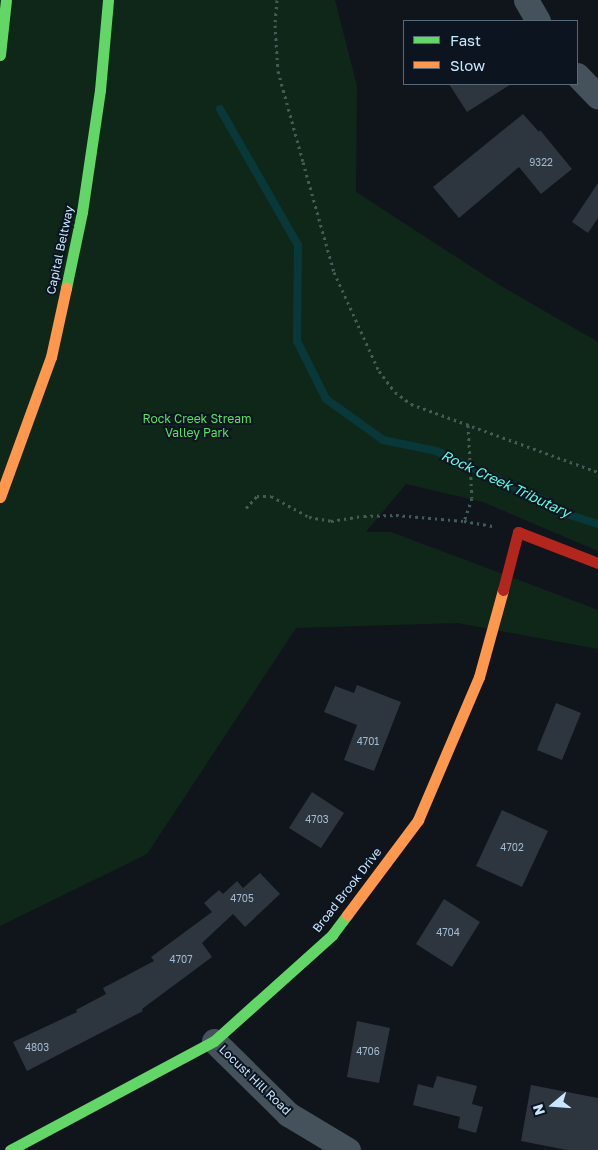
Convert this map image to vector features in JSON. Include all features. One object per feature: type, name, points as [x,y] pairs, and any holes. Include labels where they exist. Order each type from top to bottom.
[{"type":"main road","points":[[0,55],[6,0]]},
{"type":"main road","name":"Capital Beltway","points":[[0,497],[51,357],[82,212],[100,90],[108,0]]},
{"type":"main road","points":[[518,532],[598,563]]},
{"type":"main road","name":"Broad Brook Drive","points":[[10,1150],[214,1041],[332,934],[418,820],[479,677],[518,532]]},
{"type":"street","points":[[526,0],[537,20]]},
{"type":"street","points":[[578,76],[598,97]]},
{"type":"street","name":"Locust Hill Road","points":[[214,1041],[288,1114],[348,1150]]},
{"type":"path","points":[[277,0],[275,26],[278,71],[334,272],[379,370],[395,392],[411,404],[598,472]]},
{"type":"path","points":[[464,521],[472,498],[468,426]]},
{"type":"path","points":[[246,508],[257,496],[271,496],[309,517],[332,521],[364,516],[396,515],[464,521],[518,532]]},
{"type":"green space","name":"Rock Creek Stream Valley Park","points":[[0,0],[335,0],[357,86],[356,192],[501,286],[598,342],[598,551],[483,502],[406,484],[366,532],[391,532],[598,610],[598,649],[458,623],[296,628],[147,854],[0,926]]},
{"type":"building","points":[[450,85],[509,85],[467,112]]},
{"type":"building","points":[[523,114],[539,132],[540,130],[572,169],[541,194],[519,167],[459,218],[433,187]]},
{"type":"building","points":[[598,183],[598,218],[588,233],[572,222]]},
{"type":"building","points":[[357,685],[401,702],[374,771],[344,760],[357,725],[324,712],[335,686],[354,693]]},
{"type":"building","points":[[556,703],[581,713],[562,760],[537,750]]},
{"type":"building","points":[[312,792],[344,813],[321,848],[289,828]]},
{"type":"building","points":[[502,810],[548,831],[522,887],[476,866]]},
{"type":"building","points":[[260,873],[280,894],[245,927],[233,914],[202,943],[212,957],[142,1009],[143,1011],[27,1071],[13,1042],[77,1012],[76,1010],[106,994],[103,988],[154,961],[151,957],[212,912],[204,903],[219,890],[223,894],[237,881],[243,888]]},
{"type":"building","points":[[444,899],[480,922],[452,967],[416,944]]},
{"type":"building","points":[[357,1021],[390,1028],[379,1083],[347,1077]]},
{"type":"building","points":[[437,1076],[477,1086],[472,1104],[483,1107],[476,1133],[458,1128],[460,1117],[413,1105],[418,1084],[433,1088]]},
{"type":"building","points":[[531,1085],[598,1098],[598,1150],[567,1150],[521,1141]]},
{"type":"waterway","name":"Rock Creek Tributary","points":[[220,109],[298,245],[297,341],[326,399],[383,440],[436,451],[545,501],[570,515],[598,524]]},
{"type":"traffic: fast","points":[[0,55],[6,0]]},
{"type":"traffic: fast","points":[[66,288],[82,212],[100,90],[108,0]]},
{"type":"traffic: fast","points":[[10,1150],[214,1041],[332,935],[347,915]]},
{"type":"traffic: slow","points":[[0,497],[51,357],[66,288]]},
{"type":"traffic: slow","points":[[347,915],[418,820],[479,677],[503,590]]},
{"type":"traffic: jam","points":[[503,590],[518,532],[598,563]]}]
